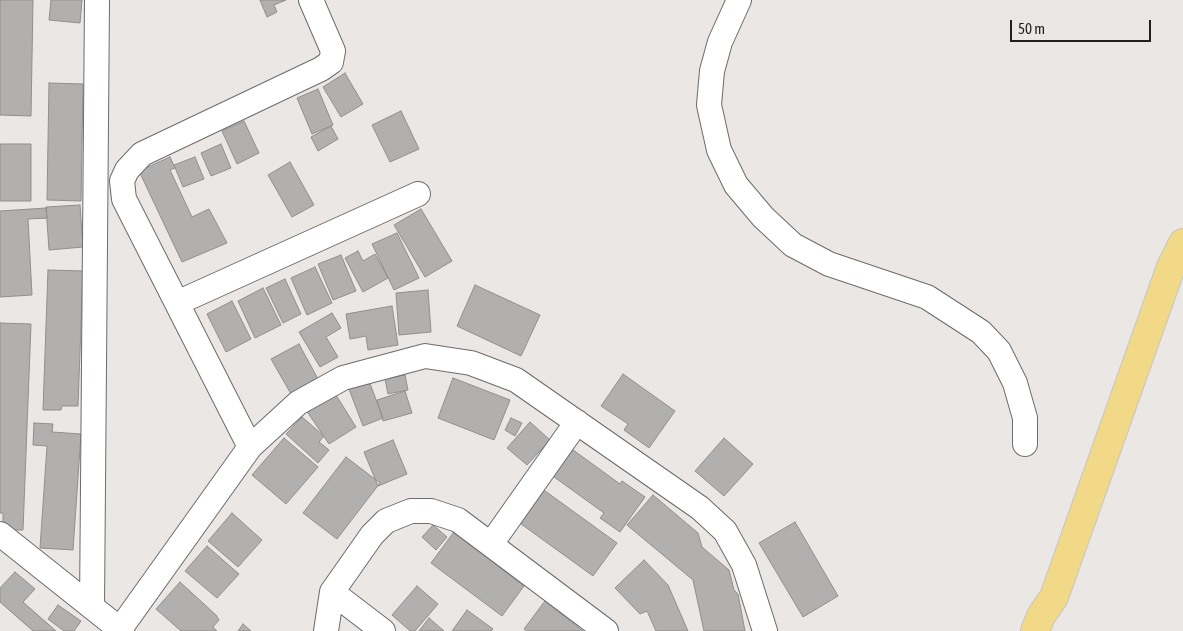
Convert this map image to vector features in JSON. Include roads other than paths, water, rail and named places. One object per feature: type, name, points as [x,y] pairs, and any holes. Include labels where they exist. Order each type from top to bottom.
[{"type":"main road","points":[[1035,631],[1041,616],[1054,597],[1171,267],[1183,243]]},
{"type":"main road","points":[[1052,631],[1054,597]]},
{"type":"street","points":[[92,607],[97,0]]},
{"type":"street","points":[[250,447],[124,199],[122,180],[127,170],[142,154],[321,69],[331,62],[333,51],[311,0]]},
{"type":"street","points":[[739,0],[720,42],[714,61],[709,105],[719,150],[736,185],[763,217],[792,245],[829,264],[927,297],[981,332],[998,351],[1015,383],[1025,418],[1025,444]]},
{"type":"street","points":[[177,303],[418,194]]},
{"type":"street","points":[[0,534],[121,630],[250,447],[298,403],[343,378],[425,356],[471,363],[516,380],[700,508],[725,531],[744,565],[765,631]]},
{"type":"street","points":[[491,544],[577,422]]},
{"type":"street","points":[[326,631],[332,592],[372,535],[386,521],[411,511],[431,511],[458,520],[606,631]]},
{"type":"street","points":[[332,592],[383,631]]}]
